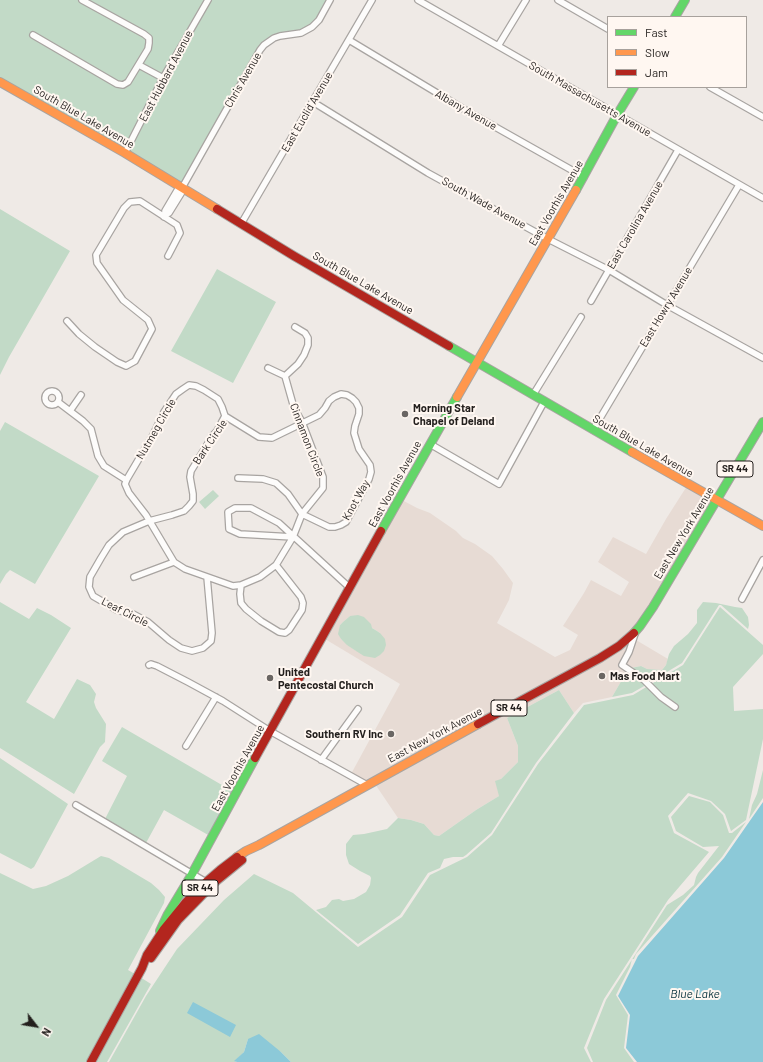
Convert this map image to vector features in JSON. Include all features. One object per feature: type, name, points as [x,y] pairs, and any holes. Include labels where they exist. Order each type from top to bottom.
[{"type":"main road","points":[[676,16],[685,0]]},
{"type":"main road","name":"South Blue Lake Avenue","points":[[0,82],[125,153],[294,256],[544,402],[763,526]]},
{"type":"main road","name":"East Voorhis Avenue","points":[[153,945],[168,914],[192,874],[307,663],[633,88]]},
{"type":"main road","name":"East New York Avenue","points":[[91,1062],[142,968],[146,955],[164,929],[186,902],[206,882],[233,860],[246,851],[596,660],[619,646],[636,631],[653,607],[763,422]]},
{"type":"main road","name":"East New York Avenue","points":[[142,968],[178,920],[192,905],[215,882],[259,845]]},
{"type":"main road","name":"East Voorhis Avenue","points":[[178,920],[186,902],[192,874]]},
{"type":"main road","points":[[206,882],[215,882]]},
{"type":"street","points":[[33,35],[116,84],[123,85],[128,82],[148,49],[148,38],[144,34],[82,0]]},
{"type":"street","name":"East Hubbard Avenue","points":[[125,153],[163,78],[208,0]]},
{"type":"street","name":"Chris Avenue","points":[[164,216],[169,213],[182,192],[182,188],[260,50],[274,38],[301,33],[312,27],[319,20],[330,0]]},
{"type":"street","name":"East Euclid Avenue","points":[[241,224],[372,0]]},
{"type":"street","name":"South Massachusetts Avenue","points":[[418,0],[763,198]]},
{"type":"street","points":[[498,46],[526,0]]},
{"type":"street","points":[[558,0],[607,28]]},
{"type":"street","name":"Albany Avenue","points":[[349,40],[467,111],[584,177]]},
{"type":"street","points":[[139,65],[163,78]]},
{"type":"street","points":[[712,88],[763,118]]},
{"type":"street","name":"South Wade Avenue","points":[[313,102],[428,172],[548,239],[609,270],[667,305],[763,358]]},
{"type":"street","name":"East Carolina Avenue","points":[[591,301],[678,150]]},
{"type":"street","name":"East Howry Avenue","points":[[593,430],[739,185]]},
{"type":"street","points":[[67,321],[79,334],[117,362],[126,366],[135,361],[152,328],[148,320],[123,300],[97,263],[96,255],[124,208],[130,202],[140,201],[177,225],[180,232],[168,256]]},
{"type":"street","points":[[533,395],[581,318]]},
{"type":"street","points":[[268,368],[285,376],[298,364],[304,355],[308,345],[308,338],[305,333],[295,327]]},
{"type":"street","name":"Cinnamon Circle","points":[[174,562],[185,569],[233,586],[241,585],[260,578],[276,565],[293,537],[302,514],[323,488],[323,477],[302,422],[294,408],[285,376]]},
{"type":"street","name":"Nutmeg Circle","points":[[126,480],[153,435],[164,412],[176,394],[189,385],[196,386],[218,399],[225,416]]},
{"type":"street","name":"Knot Way","points":[[302,422],[319,415],[325,408],[328,401],[334,397],[341,394],[352,398],[359,408],[354,433],[359,449],[370,465],[371,472],[369,479],[346,522],[341,526],[330,527],[302,514]]},
{"type":"street","points":[[70,411],[81,395]]},
{"type":"street","points":[[58,402],[91,429],[98,456],[104,466],[126,480],[125,484],[129,493],[146,515],[174,562],[134,577]]},
{"type":"street","points":[[430,444],[499,484],[544,402]]},
{"type":"street","name":"Bark Circle","points":[[149,521],[184,511],[193,501],[190,477],[191,471],[225,416],[259,436],[272,438],[302,422]]},
{"type":"street","points":[[238,478],[263,479],[276,483],[288,494],[302,514]]},
{"type":"street","points":[[293,537],[240,534],[229,529],[228,512],[235,508],[251,508],[278,523],[350,588]]},
{"type":"street","name":"Leaf Circle","points":[[149,521],[123,532],[109,545],[90,577],[89,587],[94,596],[117,610],[133,614],[148,622],[181,648],[192,651],[203,648],[211,640],[212,633],[207,577]]},
{"type":"street","points":[[742,599],[763,560]]},
{"type":"street","points":[[241,585],[241,603],[246,609],[261,621],[279,632],[289,630],[302,610],[303,604],[301,597],[276,565]]},
{"type":"street","points":[[636,631],[629,652],[622,665],[644,680],[674,708]]},
{"type":"street","points":[[149,665],[151,664],[157,666],[216,697],[270,731],[367,785]]},
{"type":"street","points":[[186,746],[216,697]]},
{"type":"street","points":[[321,760],[358,709]]},
{"type":"street","points":[[76,805],[206,882]]},
{"type":"shaded area","points":[[687,486],[713,501],[651,605],[635,628],[618,644],[366,782],[351,774],[400,684],[325,639],[402,500],[430,513],[456,531],[463,538],[475,544],[492,556],[513,583],[509,600],[497,623],[555,657],[570,650],[578,635],[563,626],[591,580],[621,596],[629,582],[598,562],[613,537],[646,554]],"holes":[[[350,616],[380,633],[356,651],[341,639],[340,625]]]},
{"type":"shaded area","points":[[636,640],[668,659],[662,670],[647,669],[641,666],[631,668],[626,664]]},
{"type":"shaded area","points":[[630,641],[619,665],[627,671],[612,697],[583,703],[574,713],[559,690],[507,718],[518,746],[518,762],[501,779],[499,796],[439,836],[434,835],[424,824],[398,818],[375,784]]},
{"type":"green space","points":[[0,0],[78,0],[146,39],[145,48],[126,80],[117,82],[32,32],[30,36],[116,87],[123,88],[130,84],[140,69],[160,79],[124,150],[0,79]]},
{"type":"green space","points":[[87,0],[205,0],[162,75],[142,64],[150,50],[152,43],[151,38]]},
{"type":"green space","points":[[211,0],[327,0],[317,18],[307,27],[300,31],[291,32],[258,48],[181,184],[129,152],[165,80]]},
{"type":"green space","points":[[0,209],[70,251],[0,375]]},
{"type":"green space","points":[[217,269],[276,302],[233,383],[171,351]]},
{"type":"green space","points":[[5,422],[99,476],[35,584],[10,570],[0,584],[0,431]]},
{"type":"green space","points":[[213,490],[219,496],[205,509],[199,502]]},
{"type":"green space","points":[[0,602],[29,619],[37,608],[71,628],[26,702],[54,719],[77,679],[90,685],[96,694],[94,702],[96,708],[106,724],[105,742],[100,747],[74,794],[0,748]]},
{"type":"green space","points":[[703,602],[742,608],[748,617],[748,629],[721,605],[719,605],[682,663],[650,682],[631,668],[641,666],[647,669],[662,670],[666,665],[669,654],[674,646],[688,634],[697,623],[697,610]]},
{"type":"green space","points":[[720,607],[763,645],[763,654],[733,687],[734,711],[763,709],[763,739],[746,820],[731,831],[725,814],[711,801],[688,793],[668,816],[674,833],[709,852],[668,900],[604,999],[584,1048],[591,1062],[291,1062],[281,1052],[248,1039],[244,1052],[235,1061],[237,1062],[109,1062],[146,996],[177,949],[224,900],[254,874],[293,893],[358,947],[402,917],[430,875],[467,857],[492,835],[538,764],[584,705],[633,695],[683,665]]},
{"type":"green space","points":[[358,615],[364,617],[371,624],[372,628],[380,633],[385,639],[386,645],[384,651],[375,658],[364,656],[356,651],[347,645],[338,634],[340,625],[343,622],[350,616]]},
{"type":"green space","points":[[627,671],[646,685],[632,693],[612,697]]},
{"type":"green space","points":[[559,690],[574,713],[536,763],[491,833],[463,857],[444,859],[440,868],[428,873],[400,915],[358,944],[316,910],[326,907],[332,900],[339,899],[343,901],[354,899],[366,892],[370,885],[370,876],[349,864],[346,855],[346,844],[353,835],[387,829],[398,818],[424,824],[434,835],[439,836],[499,796],[495,781],[501,779],[518,762],[518,746],[507,718]]},
{"type":"green space","points":[[122,727],[234,792],[210,836],[164,810],[146,843],[105,819],[127,776],[102,761]]},
{"type":"green space","points":[[0,758],[68,804],[34,867],[31,869],[0,853]]},
{"type":"green space","points":[[763,770],[763,798],[749,819],[752,805],[757,794]]},
{"type":"green space","points":[[689,796],[710,802],[723,815],[729,833],[732,833],[746,822],[722,857],[636,954],[634,959],[632,959],[667,905],[683,895],[694,885],[698,873],[719,846],[703,847],[676,831],[671,817]]},
{"type":"green space","points":[[101,856],[109,858],[151,883],[165,897],[164,903],[128,970],[135,974],[88,1062],[0,1062],[0,873],[33,889],[46,886],[68,876]]},
{"type":"green space","points":[[632,960],[616,995],[628,1015],[624,1048],[634,1062],[593,1062],[587,1048],[606,1000]]},
{"type":"green space","points":[[140,977],[151,984],[107,1062],[94,1062]]},
{"type":"water","name":"Blue Lake","points":[[763,802],[763,1062],[637,1062],[626,1048],[630,1015],[618,996],[638,956],[724,858]]},
{"type":"water","points":[[193,1002],[236,1025],[230,1037],[187,1013]]},
{"type":"water","points":[[259,1034],[291,1062],[234,1061],[244,1052],[248,1039]]},
{"type":"traffic: fast","points":[[676,16],[685,0]]},
{"type":"traffic: fast","points":[[576,190],[633,88]]},
{"type":"traffic: fast","points":[[449,346],[632,452]]},
{"type":"traffic: fast","points":[[381,531],[457,397]]},
{"type":"traffic: fast","points":[[634,633],[653,607],[763,422]]},
{"type":"traffic: fast","points":[[160,931],[255,758]]},
{"type":"traffic: slow","points":[[0,82],[125,153],[217,209]]},
{"type":"traffic: slow","points":[[457,397],[576,190]]},
{"type":"traffic: slow","points":[[632,452],[763,526]]},
{"type":"traffic: slow","points":[[237,857],[478,724]]},
{"type":"traffic: jam","points":[[217,209],[294,256],[449,346]]},
{"type":"traffic: jam","points":[[255,758],[381,531]]},
{"type":"traffic: jam","points":[[478,724],[600,658],[619,646],[634,633]]},
{"type":"traffic: jam","points":[[91,1062],[142,968],[147,955],[164,929],[186,902],[206,882],[237,857]]},
{"type":"traffic: jam","points":[[151,958],[178,920],[215,882],[242,860]]},
{"type":"place","name":"Morning Star Chapel of Deland","points":[[405,414]]},
{"type":"place","name":"Mas Food Mart","points":[[602,676]]},
{"type":"place","name":"United Pentecostal Church","points":[[270,678]]},
{"type":"place","name":"Southern RV Inc","points":[[391,734]]}]
